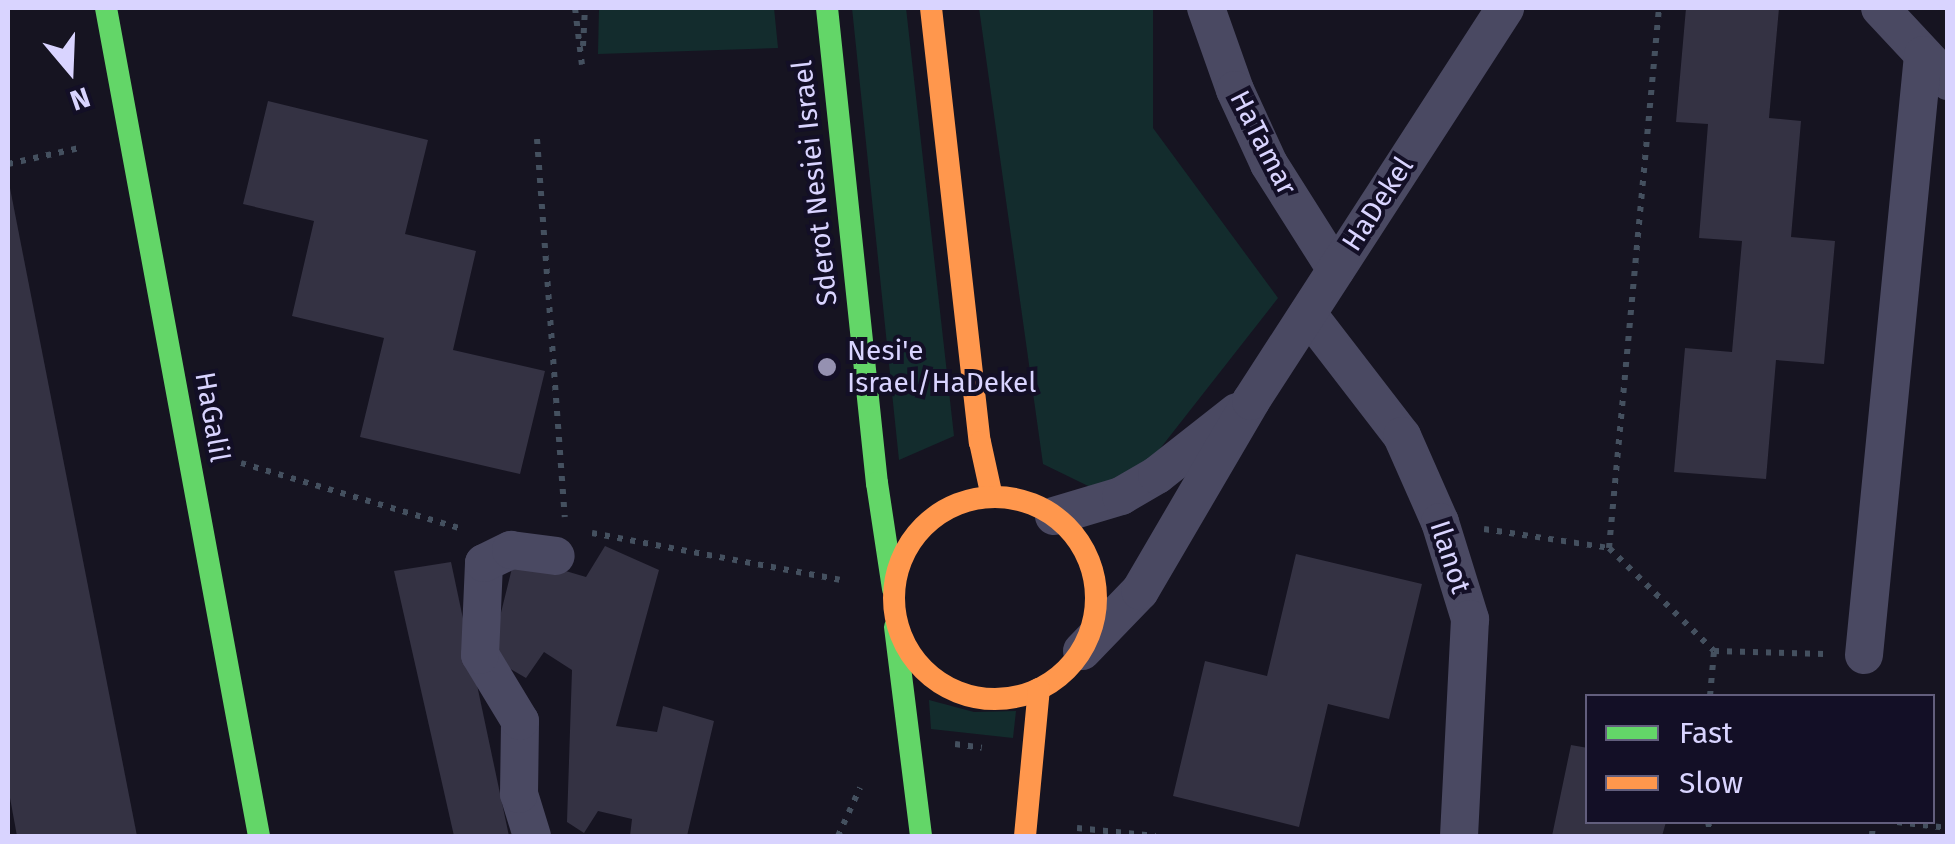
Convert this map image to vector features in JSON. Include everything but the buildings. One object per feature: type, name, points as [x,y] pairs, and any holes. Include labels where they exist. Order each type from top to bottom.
[{"type":"main road","name":"Sderot Nesiei Israel","points":[[827,8],[878,483],[894,589]]},
{"type":"main road","points":[[931,8],[980,442],[992,497]]},
{"type":"main road","name":"HaGalil","points":[[106,9],[260,836]]},
{"type":"main road","points":[[894,614],[904,644],[922,670],[947,688],[977,698],[1009,699],[1039,689],[1063,673],[1082,651],[1093,624],[1096,596],[1091,567],[1076,538],[1054,516],[1024,501],[992,497],[968,500],[925,524],[898,565],[894,589],[894,614],[906,744],[921,836]]},
{"type":"main road","points":[[1025,830],[1039,689]]},
{"type":"street","name":"HaTamar","points":[[1206,8],[1235,90],[1268,164],[1336,270]]},
{"type":"street","name":"HaDekel","points":[[1082,651],[1140,590],[1251,401],[1505,8]]},
{"type":"street","points":[[1864,654],[1935,68],[1880,8]]},
{"type":"street","name":"Ilanot","points":[[1308,314],[1402,436],[1440,522],[1470,619],[1458,836]]},
{"type":"street","name":"HaDekel","points":[[1054,516],[1121,496],[1157,475],[1251,401]]},
{"type":"street","points":[[532,836],[519,794],[520,720],[480,655],[484,564],[511,550],[561,542]]},
{"type":"path","points":[[575,8],[582,64],[585,8]]},
{"type":"path","points":[[1609,548],[1659,8]]},
{"type":"path","points":[[8,164],[130,136]]},
{"type":"path","points":[[537,139],[561,542],[834,581]]},
{"type":"path","points":[[187,447],[464,529]]},
{"type":"path","points":[[1440,522],[1609,548],[1714,651],[1864,654]]},
{"type":"path","points":[[1710,694],[1714,651]]},
{"type":"path","points":[[944,742],[992,750]]},
{"type":"path","points":[[1914,824],[1948,828]]},
{"type":"path","points":[[1025,830],[1156,836]]},
{"type":"green space","points":[[599,8],[774,8],[778,48],[598,54]]},
{"type":"green space","points":[[852,8],[906,8],[954,436],[899,460]]},
{"type":"green space","points":[[979,8],[1153,8],[1153,128],[1278,298],[1119,501],[1043,464]]},
{"type":"green space","points":[[929,700],[974,712],[1016,711],[1013,738],[931,729]]},
{"type":"traffic: fast","points":[[106,8],[259,836]]},
{"type":"traffic: fast","points":[[827,8],[877,483],[893,589]]},
{"type":"traffic: fast","points":[[895,627],[921,836]]},
{"type":"traffic: slow","points":[[931,8],[980,442],[992,497]]},
{"type":"traffic: slow","points":[[995,497],[1034,505],[1066,527],[1088,559],[1096,598],[1088,637],[1066,669],[1034,691],[995,699],[956,691],[924,669],[902,637],[894,598],[902,559],[924,527],[956,505],[995,497]]},
{"type":"traffic: slow","points":[[1025,836],[1039,689]]},
{"type":"place","name":"Nesi'e Israel/HaDekel","points":[[827,367]]}]
